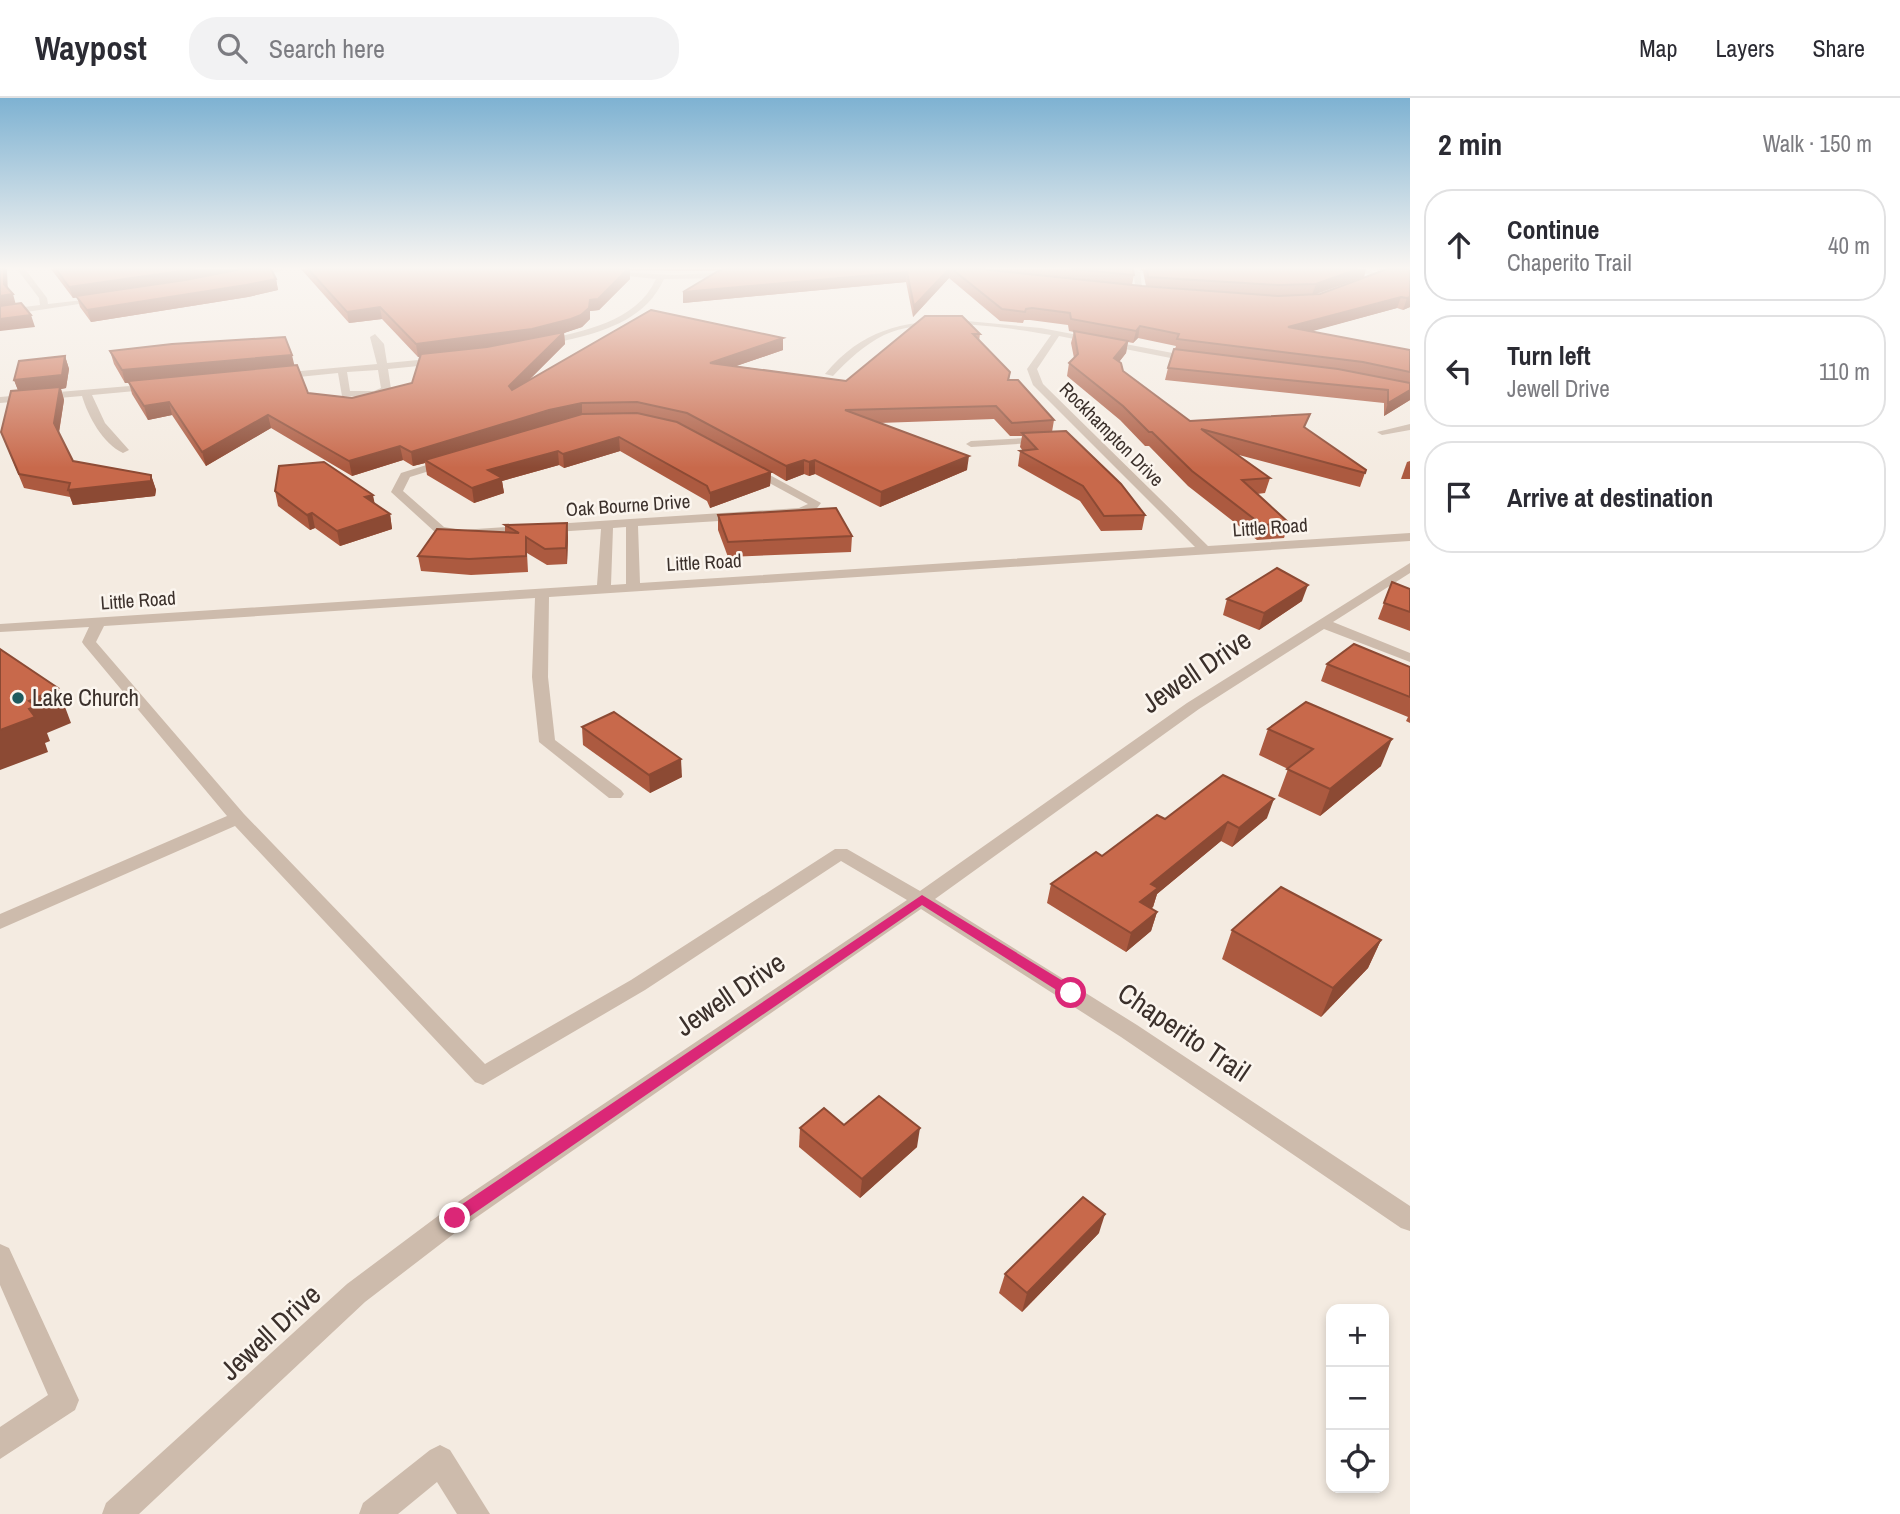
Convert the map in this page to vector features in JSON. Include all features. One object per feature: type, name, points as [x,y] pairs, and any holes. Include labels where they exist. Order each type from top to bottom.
[{"type":"street","points":[[536,345],[575,335]]},
{"type":"street","points":[[830,374],[853,350],[880,335]]},
{"type":"street","name":"Rockhampton Drive","points":[[1055,335],[1032,369],[1038,385],[1205,550]]},
{"type":"street","points":[[1062,335],[1206,362]]},
{"type":"street","points":[[342,370],[346,394],[376,394],[386,389],[379,344],[374,337]]},
{"type":"street","points":[[261,377],[446,361]]},
{"type":"street","points":[[0,400],[167,386]]},
{"type":"street","points":[[86,393],[91,412],[101,428],[123,450]]},
{"type":"street","name":"Oak Bourne Drive","points":[[638,421],[682,431],[814,503],[810,509],[800,512],[632,525],[461,534],[440,530],[397,492],[405,475],[551,429],[583,422],[638,421]]},
{"type":"street","points":[[1382,432],[1410,427]]},
{"type":"street","points":[[1077,439],[1091,438]]},
{"type":"street","points":[[971,444],[1051,440]]},
{"type":"street","points":[[604,588],[607,525]]},
{"type":"street","points":[[632,525],[633,586]]},
{"type":"street","name":"Little Road","points":[[0,628],[1410,537]]},
{"type":"street","name":"Jewell Drive","points":[[117,1514],[367,1284],[455,1218],[922,899],[1194,706],[1410,567]]},
{"type":"street","points":[[542,592],[540,677],[547,742],[615,794]]},
{"type":"street","points":[[0,922],[238,818],[89,642],[98,622]]},
{"type":"street","points":[[1322,623],[1410,658]]},
{"type":"street","name":"Chaperito Trail","points":[[238,818],[338,920],[483,1076],[638,985],[841,852],[922,899],[1082,1000],[1410,1220]]},
{"type":"street","points":[[0,1256],[65,1400],[0,1444]]},
{"type":"street","points":[[374,1514],[440,1460],[475,1514]]},
{"type":"building","points":[[407,335],[485,335],[416,344]]},
{"type":"building","points":[[561,335],[509,386],[512,390],[607,335],[769,335],[783,338],[710,363],[846,381],[902,335],[974,335],[1010,372],[1008,380],[1018,380],[1054,420],[1012,423],[996,406],[845,410],[969,456],[881,492],[815,460],[804,460],[786,466],[687,413],[637,402],[582,403],[549,410],[411,452],[400,446],[349,461],[268,415],[202,452],[169,402],[144,406],[128,381],[297,365],[308,393],[352,398],[412,383],[421,354]]},
{"type":"building","points":[[1075,335],[1096,335],[1128,341],[1114,358],[1121,363],[1123,371],[1190,421],[1310,414],[1304,427],[1366,470],[1365,473],[1201,429],[1270,478],[1242,480],[1289,523],[1262,525],[1192,471],[1123,406],[1069,363],[1078,354]]},
{"type":"building","points":[[1179,335],[1331,335],[1410,350],[1410,372],[1363,362],[1177,339]]},
{"type":"building","points":[[285,337],[292,355],[122,370],[110,351],[172,344]]},
{"type":"building","points":[[1174,349],[1338,369],[1410,383],[1410,390],[1388,403],[1388,390],[1168,368]]},
{"type":"building","points":[[65,356],[62,375],[14,380],[19,361]]},
{"type":"building","points":[[60,387],[54,423],[73,461],[151,475],[151,481],[68,490],[70,483],[19,474],[1,432],[11,391]]},
{"type":"building","points":[[637,413],[677,422],[771,472],[710,493],[707,486],[619,437],[563,454],[558,451],[488,470],[502,478],[472,488],[425,460],[582,414]]},
{"type":"building","points":[[1066,431],[1121,484],[1145,515],[1104,516],[1083,486],[1020,451],[1037,449],[1022,433]]},
{"type":"building","points":[[324,462],[373,495],[365,497],[390,514],[337,531],[312,513],[307,515],[275,491],[279,466]]},
{"type":"building","points":[[836,508],[852,536],[728,542],[718,515]]},
{"type":"building","points":[[567,523],[566,548],[545,549],[526,537],[526,556],[469,559],[418,556],[437,529],[519,533],[505,525]]},
{"type":"building","points":[[1277,568],[1308,585],[1264,613],[1227,599]]},
{"type":"building","points":[[1392,582],[1410,589],[1410,612],[1384,603]]},
{"type":"building","points":[[1354,644],[1410,667],[1410,697],[1327,664]]},
{"type":"building","points":[[0,649],[58,688],[29,701],[36,706],[29,709],[35,717],[0,730]]},
{"type":"building","points":[[1306,702],[1392,739],[1330,789],[1287,769],[1313,749],[1268,729]]},
{"type":"building","points":[[614,712],[681,759],[649,775],[582,727]]},
{"type":"building","points":[[1223,775],[1274,799],[1239,828],[1228,822],[1151,884],[1158,888],[1140,902],[1157,912],[1131,933],[1051,884],[1096,852],[1102,856],[1157,815],[1165,819]]},
{"type":"building","points":[[1281,887],[1381,940],[1333,988],[1232,930]]},
{"type":"building","points":[[879,1096],[920,1128],[862,1179],[800,1128],[824,1108],[844,1125]]},
{"type":"building","points":[[1083,1197],[1105,1214],[1027,1293],[1005,1274]]},
{"type":"place","name":"Lake Church","points":[[18,698]]},
{"type":"route","points":[[455,1218],[922,899],[1071,993]]}]
